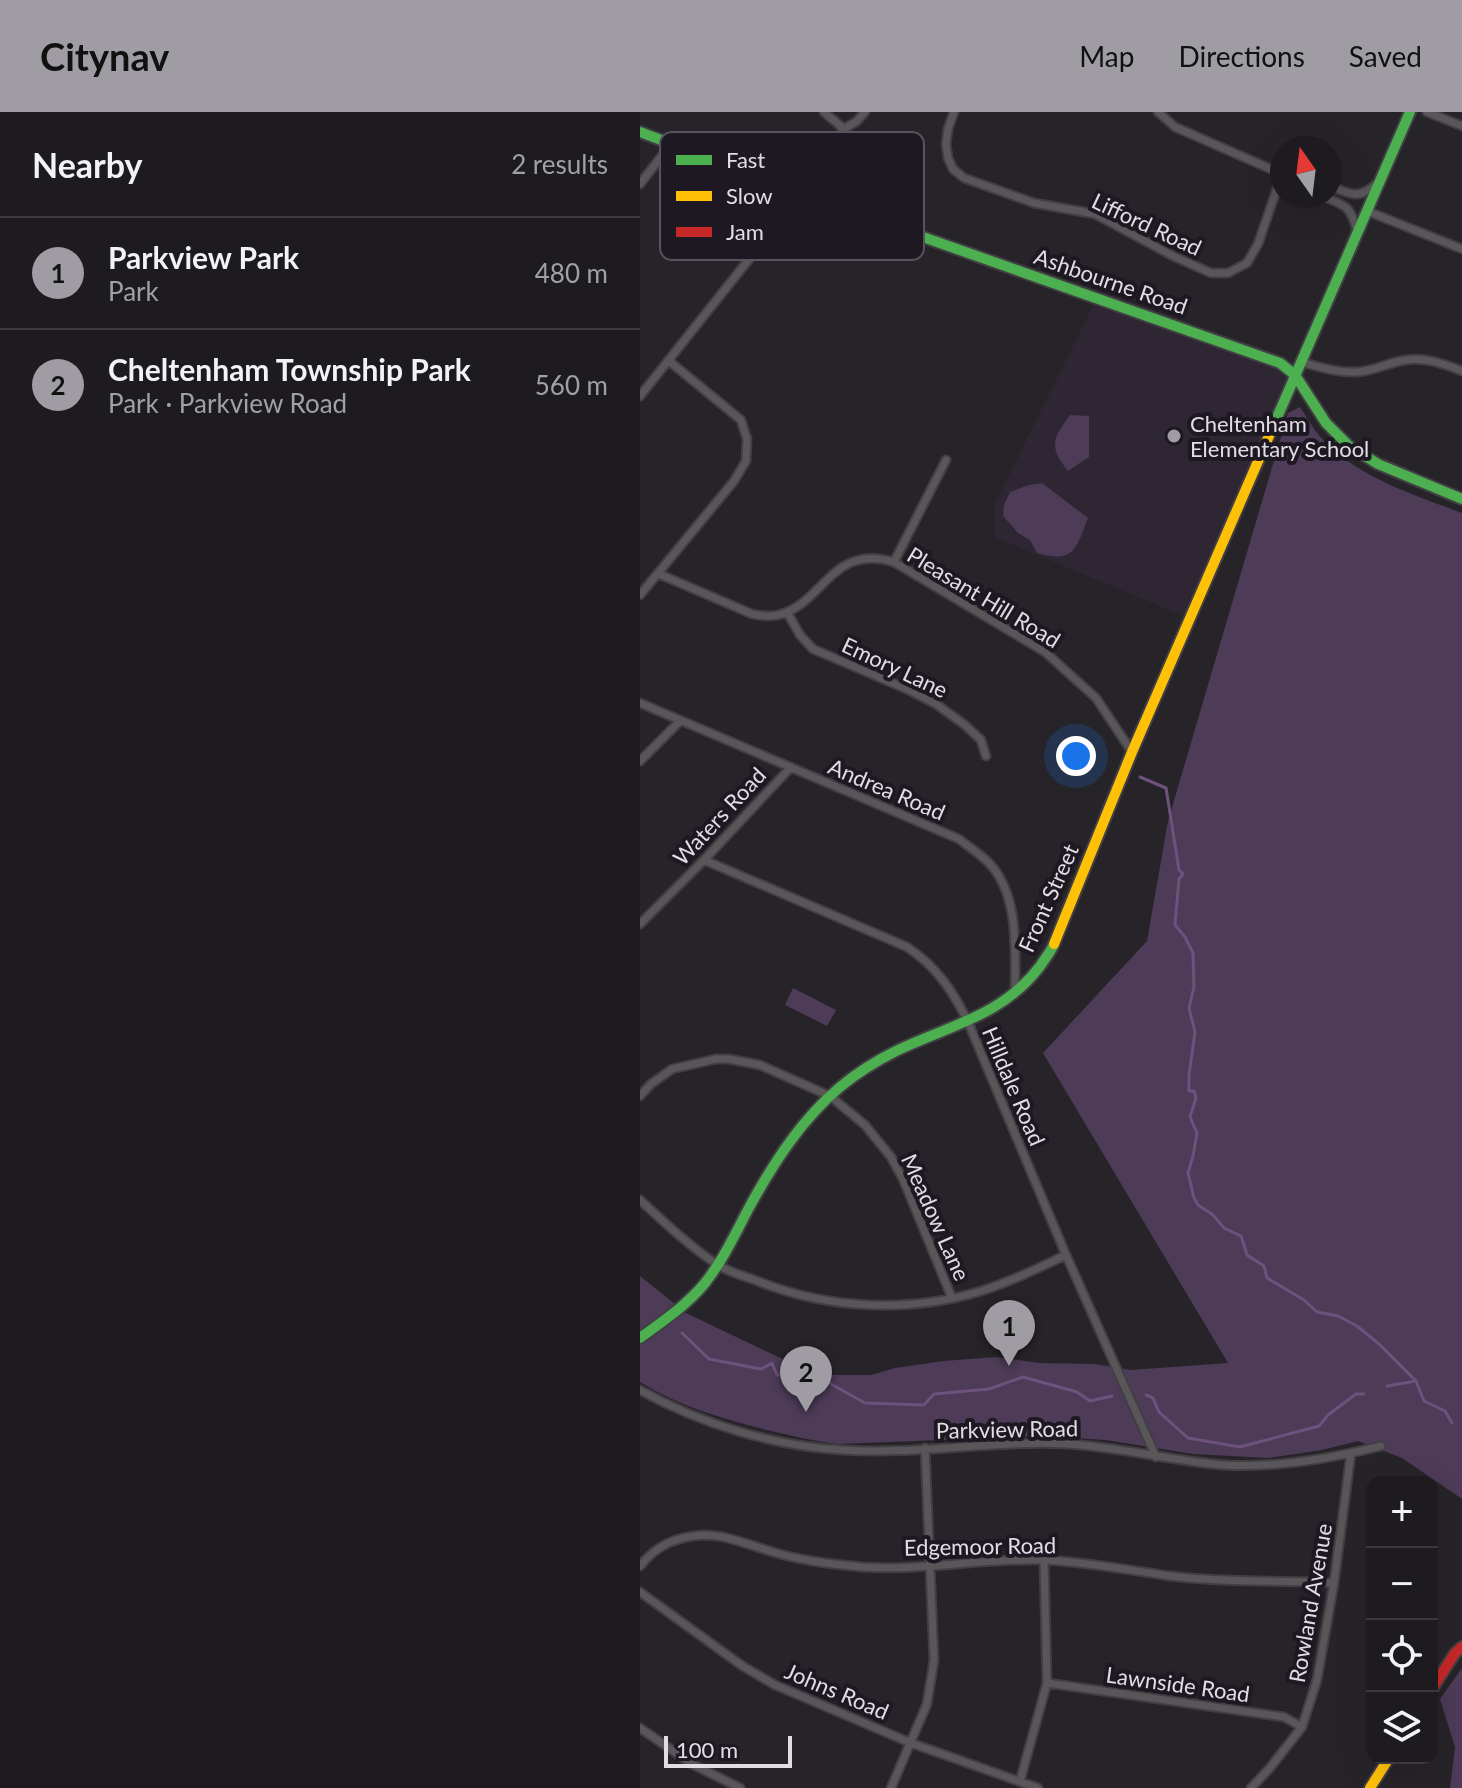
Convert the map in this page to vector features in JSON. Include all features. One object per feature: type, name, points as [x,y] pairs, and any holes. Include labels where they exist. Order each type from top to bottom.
[{"type":"street","points":[[824,112],[844,129]]},
{"type":"street","points":[[842,132],[865,112]]},
{"type":"street","name":"Lifford Road","points":[[954,112],[946,144],[948,158],[953,169],[964,178],[1034,203],[1095,214],[1211,273],[1228,273],[1247,263],[1258,244],[1270,208]]},
{"type":"street","points":[[1158,112],[1175,127],[1270,169]]},
{"type":"street","points":[[1410,112],[1295,375],[1326,423],[1349,446],[1401,475],[1462,499]]},
{"type":"street","points":[[1427,112],[1462,126]]},
{"type":"street","name":"Ashbourne Road","points":[[640,132],[660,140]]},
{"type":"street","points":[[640,184],[660,158]]},
{"type":"street","points":[[1342,190],[1359,195],[1368,192],[1381,180]]},
{"type":"street","points":[[1342,205],[1352,214],[1357,233]]},
{"type":"street","points":[[1367,211],[1462,249]]},
{"type":"street","name":"Ashbourne Road","points":[[924,237],[1264,356],[1295,375]]},
{"type":"street","points":[[640,396],[749,260]]},
{"type":"street","points":[[1301,362],[1354,372],[1420,359],[1462,371]]},
{"type":"street","points":[[640,595],[739,475],[746,461],[747,439],[741,420],[669,361]]},
{"type":"street","name":"Front Street","points":[[640,1338],[703,1286],[784,1149],[802,1124],[830,1096],[845,1082],[897,1051],[993,1009],[1015,994],[1052,949],[1132,752],[1295,375]]},
{"type":"street","points":[[894,562],[946,460]]},
{"type":"street","name":"Pleasant Hill Road","points":[[787,612],[800,605],[843,566],[872,559],[894,562],[1045,652],[1096,698],[1132,752]]},
{"type":"street","points":[[659,574],[752,614],[765,617],[787,612]]},
{"type":"street","name":"Emory Lane","points":[[787,612],[800,635],[813,649],[936,704],[981,740],[986,756]]},
{"type":"street","name":"Andrea Road","points":[[640,703],[959,839],[990,863],[1012,911],[1015,994]]},
{"type":"street","points":[[640,761],[680,721]]},
{"type":"street","name":"Waters Road","points":[[640,924],[791,767]]},
{"type":"street","name":"Hilldale Road","points":[[704,860],[907,947],[943,977],[968,1022],[1066,1255],[1156,1457]]},
{"type":"street","name":"Meadow Lane","points":[[640,1096],[672,1069],[716,1059],[760,1065],[830,1096],[865,1125],[891,1157],[952,1298]]},
{"type":"street","points":[[640,1200],[717,1265],[772,1287],[842,1303],[899,1305],[952,1298],[982,1291],[1066,1255]]},
{"type":"street","name":"Parkview Road","points":[[640,1390],[676,1410],[721,1426],[801,1445],[843,1450],[877,1451],[1023,1442],[1110,1448],[1156,1457],[1253,1465],[1351,1453],[1381,1446]]},
{"type":"street","points":[[891,1788],[927,1704],[932,1682],[934,1660],[925,1448]]},
{"type":"street","name":"Rowland Avenue","points":[[1251,1788],[1302,1727],[1317,1680],[1334,1583],[1351,1453]]},
{"type":"street","name":"Edgemoor Road","points":[[640,1566],[650,1554],[669,1541],[705,1535],[730,1538],[774,1553],[839,1565],[871,1567],[1044,1560],[1206,1579],[1334,1583]]},
{"type":"street","points":[[1020,1781],[1047,1683],[1044,1560]]},
{"type":"street","name":"Johns Road","points":[[640,1592],[741,1665],[775,1685],[911,1743],[1038,1788]]},
{"type":"street","points":[[1438,1680],[1462,1647]]},
{"type":"street","name":"Lawnside Road","points":[[1047,1683],[1284,1717],[1302,1727]]},
{"type":"street","points":[[640,1728],[692,1764],[740,1788]]},
{"type":"street","points":[[1370,1788],[1385,1764]]},
{"type":"shaded area","points":[[1097,298],[1264,356],[1295,375],[1191,619],[994,537],[995,503]]},
{"type":"shaded area","points":[[1300,407],[1325,442],[1372,476],[1462,513],[1462,1499],[1438,1483],[1438,1476],[1428,1476],[1402,1458],[1358,1441],[1268,1458],[1193,1454],[1106,1440],[1041,1436],[838,1444],[809,1440],[715,1416],[640,1382],[640,1276],[686,1313],[778,1357],[828,1375],[871,1375],[895,1368],[996,1357],[1039,1363],[1095,1364],[1130,1370],[1228,1363],[1043,1053],[1147,941],[1168,821],[1288,413]]},
{"type":"shaded area","points":[[1070,415],[1089,416],[1089,457],[1068,471],[1057,455],[1055,442]]},
{"type":"shaded area","points":[[1042,483],[1088,518],[1076,546],[1059,557],[1037,553],[1030,540],[1018,533],[1003,516],[1010,492]]},
{"type":"shaded area","points":[[793,988],[836,1010],[827,1026],[785,1005]]},
{"type":"shaded area","points":[[1462,1668],[1462,1788],[1450,1788],[1455,1747],[1440,1699]]},
{"type":"waterway","points":[[1140,777],[1166,788],[1179,870],[1183,874],[1179,879],[1175,925],[1193,953],[1194,987],[1189,1008],[1195,1032],[1189,1091],[1194,1091],[1196,1098],[1190,1117],[1197,1133],[1188,1173],[1194,1198],[1224,1228],[1241,1236],[1247,1255],[1264,1266],[1267,1278],[1304,1300],[1317,1312],[1338,1316],[1357,1326],[1416,1381]]},
{"type":"waterway","points":[[682,1333],[709,1359],[761,1369],[772,1363],[777,1375],[793,1369],[808,1371],[865,1403],[924,1405],[934,1394],[989,1389],[1023,1377],[1077,1392],[1090,1401],[1112,1396]]},
{"type":"waterway","points":[[1387,1386],[1416,1381],[1424,1401],[1445,1411],[1452,1423]]},
{"type":"waterway","points":[[1146,1395],[1153,1398],[1159,1412],[1188,1438],[1240,1447],[1319,1426],[1328,1415],[1356,1394],[1364,1394]]},
{"type":"traffic: fast","points":[[1272,429],[1410,112]]},
{"type":"traffic: fast","points":[[640,132],[660,140]]},
{"type":"traffic: fast","points":[[924,237],[1280,363],[1295,375],[1326,423],[1349,446],[1378,464],[1462,499]]},
{"type":"traffic: fast","points":[[640,1338],[683,1306],[705,1283],[780,1157],[826,1099],[881,1059],[993,1008],[1026,982],[1054,944]]},
{"type":"traffic: slow","points":[[1054,944],[1132,752],[1272,429]]},
{"type":"traffic: slow","points":[[1370,1788],[1385,1764]]},
{"type":"traffic: jam","points":[[1438,1680],[1462,1647]]},
{"type":"place","name":"Cheltenham Elementary School","points":[[1174,436]]},
{"type":"place","name":"Parkview Park","points":[[1009,1366]]},
{"type":"place","name":"Cheltenham Township Park","points":[[806,1412]]}]
